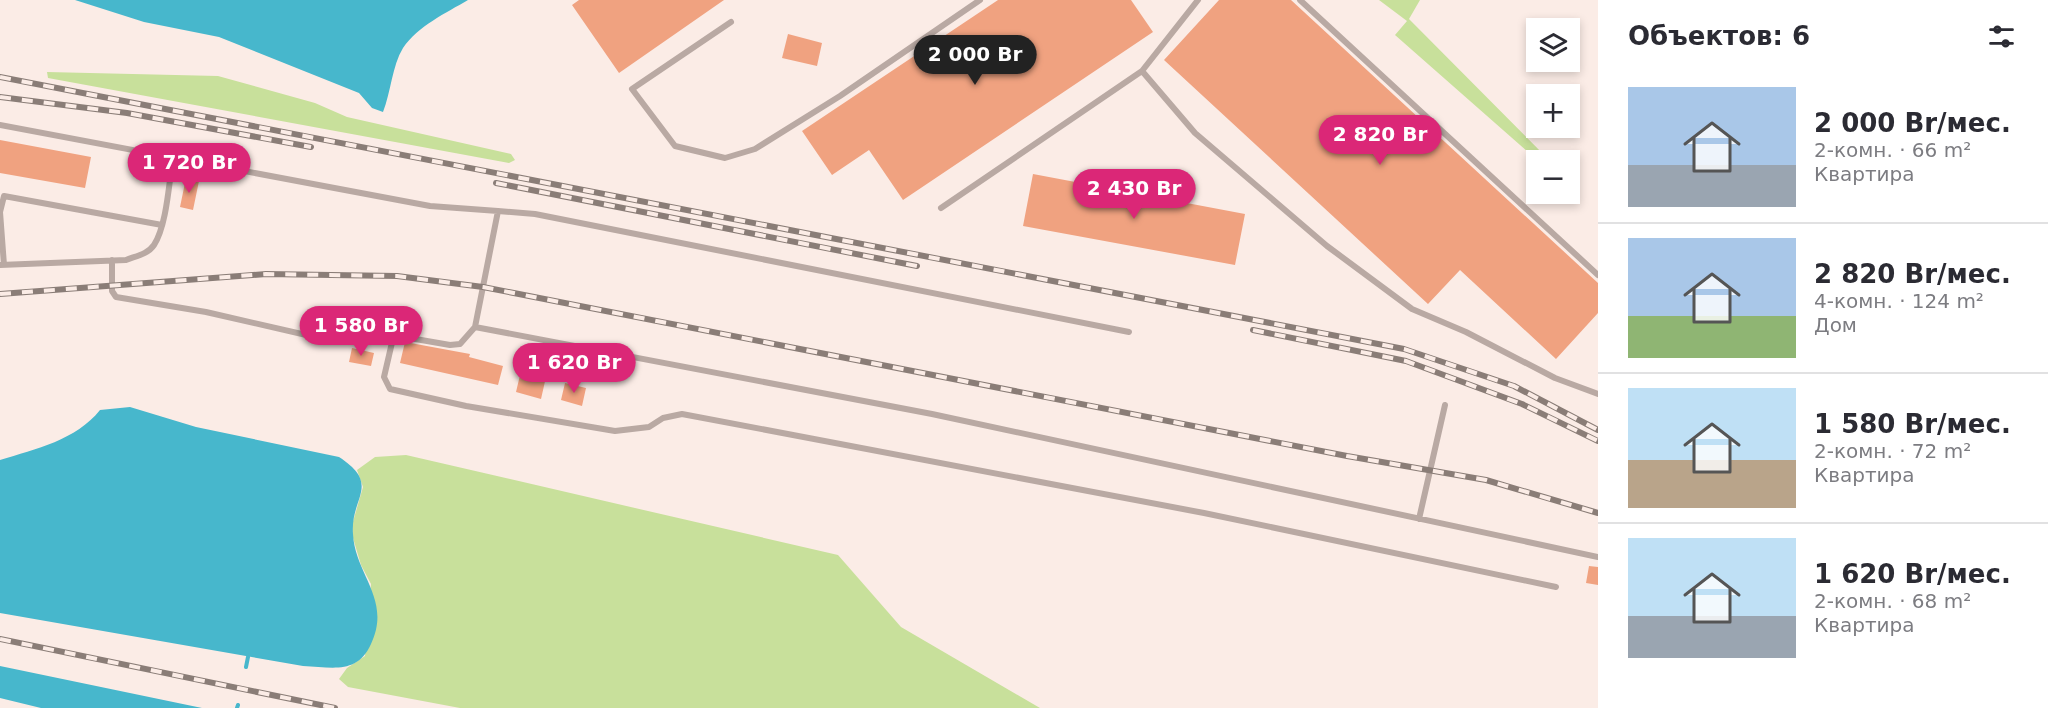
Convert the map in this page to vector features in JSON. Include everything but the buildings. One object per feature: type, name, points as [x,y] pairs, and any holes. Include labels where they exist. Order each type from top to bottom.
[{"type":"lane","points":[[730,22],[632,89],[675,146],[725,158],[755,149],[840,96],[980,0]]},
{"type":"lane","points":[[941,208],[1142,71],[1198,0]]},
{"type":"lane","points":[[1300,0],[1598,275]]},
{"type":"lane","points":[[1142,71],[1194,133],[1327,246],[1412,309],[1466,332],[1555,378],[1598,394]]},
{"type":"lane","points":[[0,125],[430,206],[535,214],[1129,332]]},
{"type":"lane","points":[[162,225],[4,196],[0,218],[2,265],[126,260],[145,254],[154,246],[162,225],[173,158]]},
{"type":"lane","points":[[112,260],[112,291],[116,297],[206,312],[328,339],[344,340],[358,329],[450,345],[460,344],[474,327],[498,212]]},
{"type":"lane","points":[[474,327],[932,414],[1598,557]]},
{"type":"lane","points":[[394,334],[384,377],[390,389],[466,406],[615,431],[649,427],[663,418],[682,414],[1204,513],[1556,587]]},
{"type":"lane","points":[[1419,519],[1444,405]]},
{"type":"green space","points":[[1379,0],[1420,0],[1409,19],[1539,150],[1526,150],[1395,35],[1407,21]]},
{"type":"green space","points":[[47,72],[218,76],[315,103],[347,117],[511,154],[515,160],[509,163],[48,78]]},
{"type":"green space","points":[[406,455],[838,555],[901,627],[1040,708],[460,708],[348,687],[339,679],[347,668],[365,656],[371,584],[361,565],[353,538],[352,525],[363,487],[357,470],[375,457]]},
{"type":"water","points":[[75,0],[468,0],[424,27],[409,40],[396,63],[383,112],[372,108],[359,93],[219,37],[144,22]]},
{"type":"water","points":[[130,407],[196,427],[339,457],[352,467],[362,484],[353,521],[355,549],[371,588],[377,614],[371,644],[359,661],[334,668],[303,666],[0,613],[0,460],[67,436],[79,429],[100,410]]},
{"type":"water","points":[[0,666],[202,708],[41,708],[0,698]]},
{"type":"waterway","points":[[246,667],[248,657]]},
{"type":"railway","points":[[0,77],[1404,349],[1514,386],[1598,430]]},
{"type":"railway","points":[[0,97],[127,113],[311,147]]},
{"type":"railway","points":[[496,183],[917,266]]},
{"type":"railway","points":[[0,294],[266,274],[397,276],[483,287],[1347,456],[1486,480],[1598,513]]},
{"type":"railway","points":[[1253,330],[1406,361],[1522,404],[1598,441]]},
{"type":"railway","points":[[0,639],[335,708]]}]
